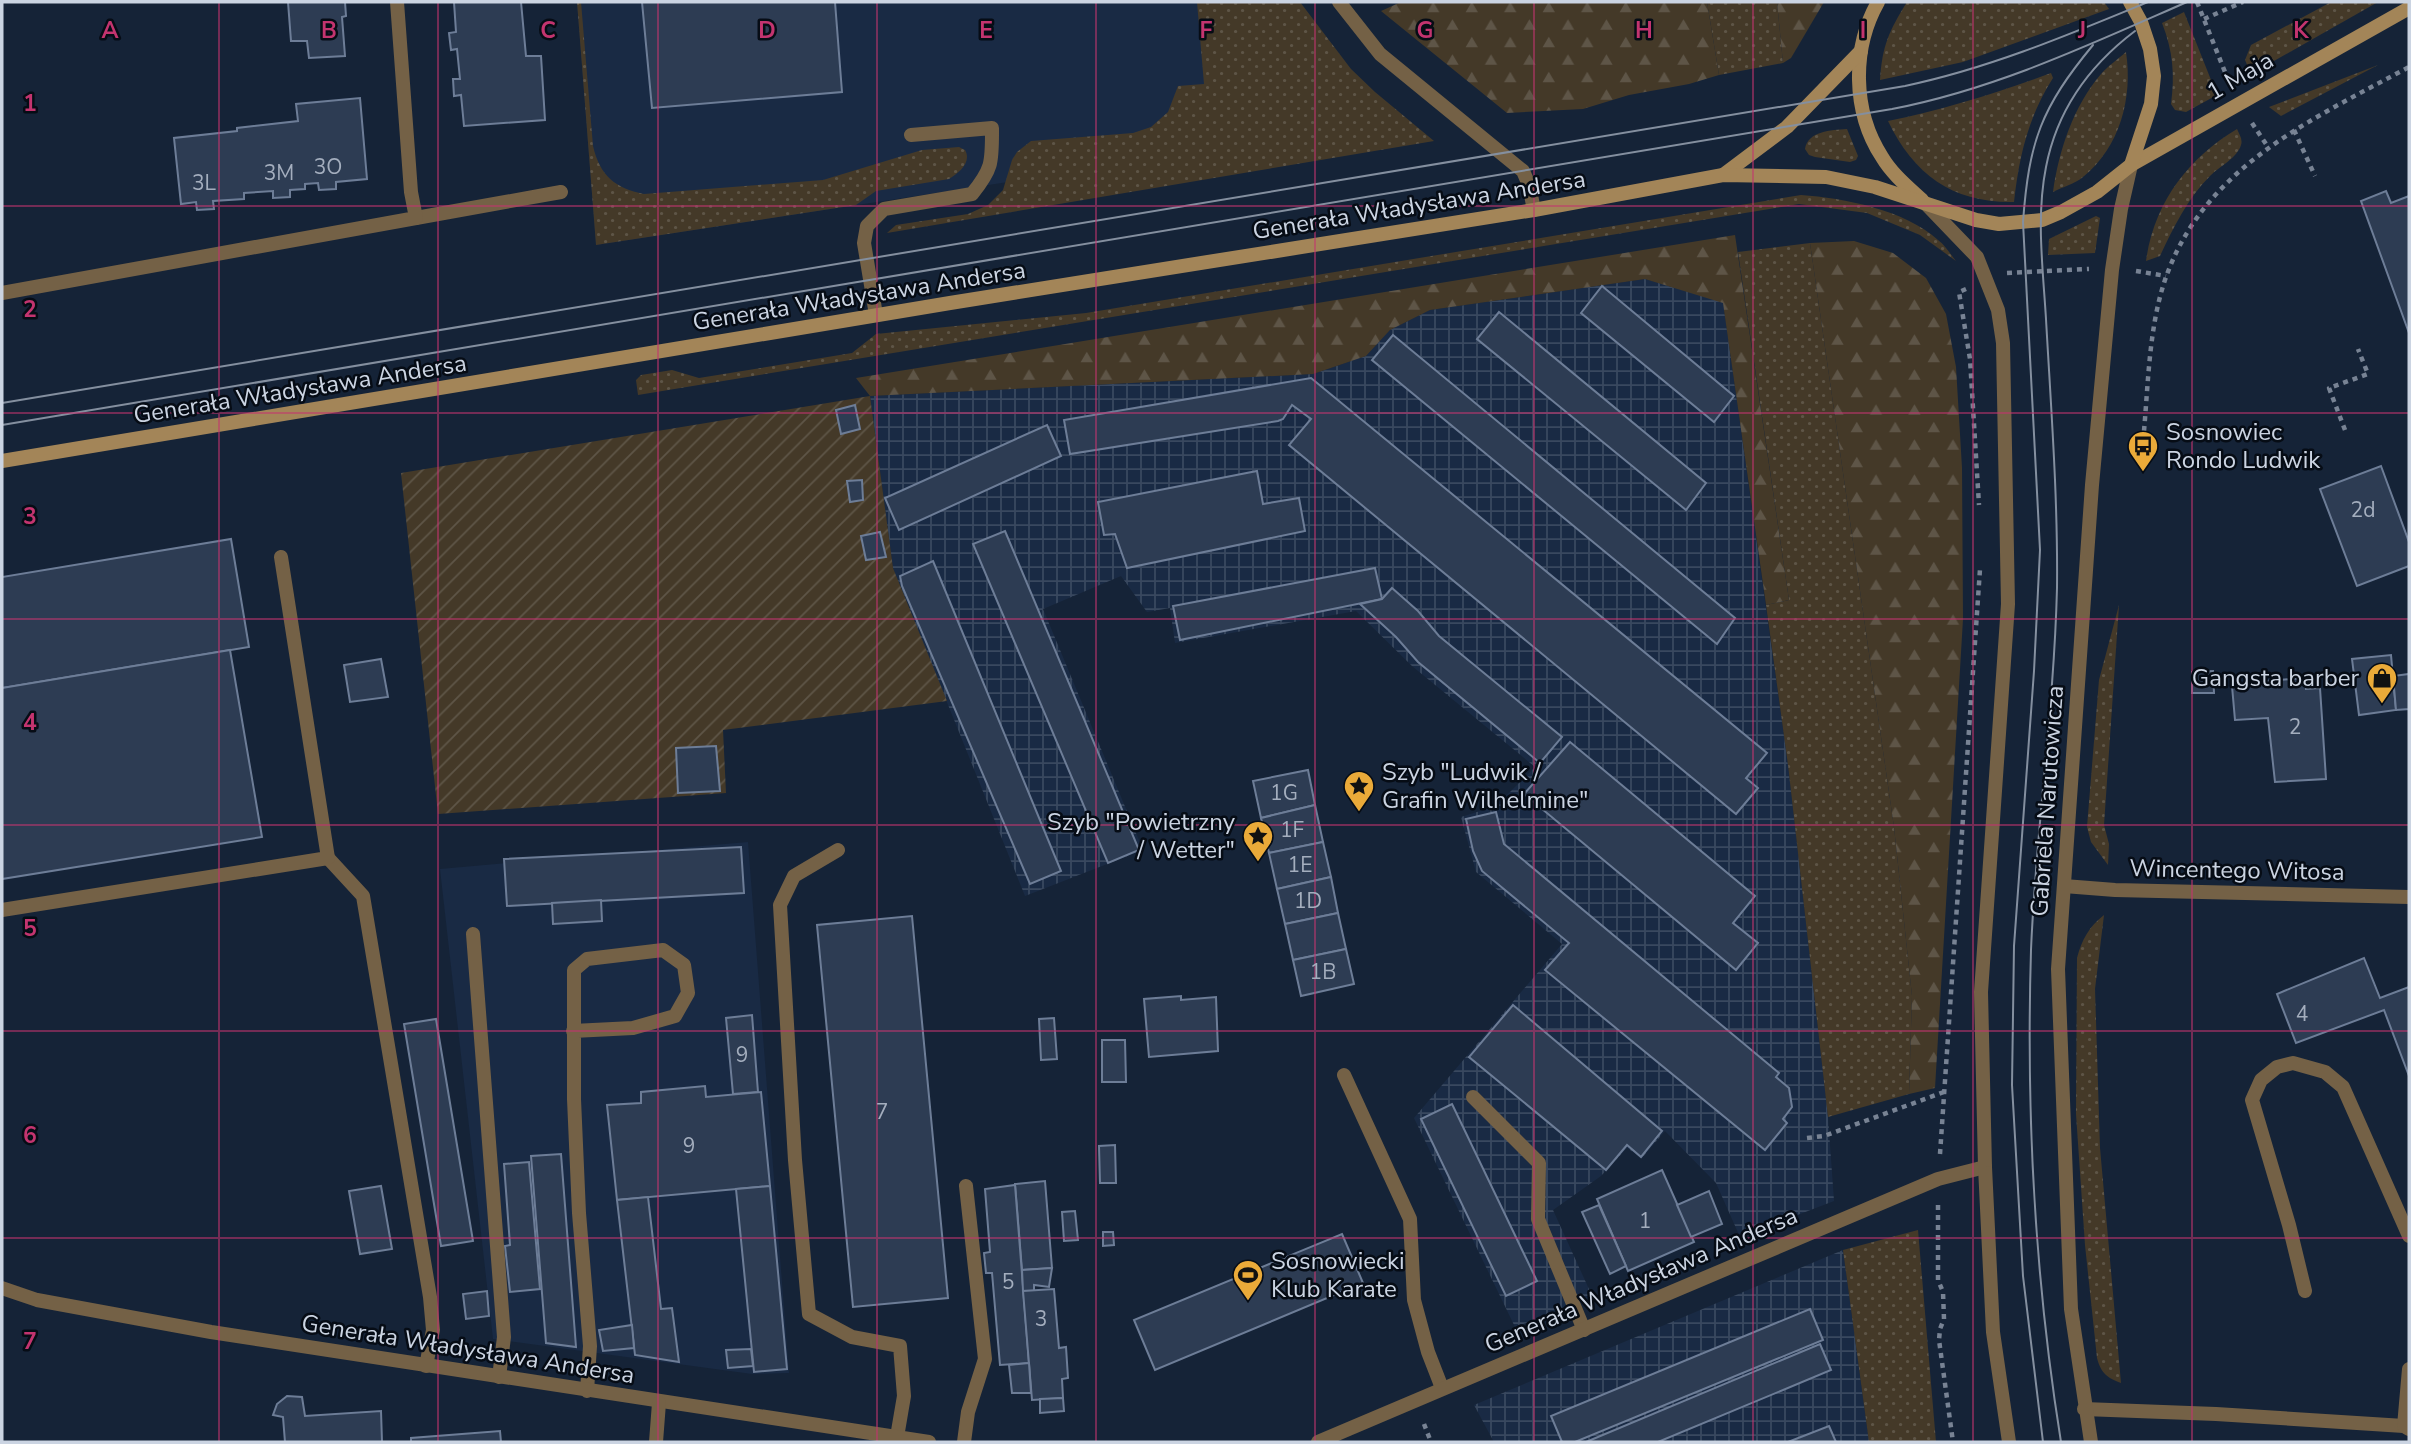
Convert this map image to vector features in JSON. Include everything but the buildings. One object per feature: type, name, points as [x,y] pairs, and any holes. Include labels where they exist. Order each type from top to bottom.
[{"type":"main road","points":[[1878,2],[1866,26],[1861,51],[1860,94],[1881,157],[1900,180],[1925,203]]},
{"type":"main road","points":[[2130,2],[2141,22],[2150,49],[2154,76],[2151,104],[2131,165]]},
{"type":"main road","name":"1 Maja","points":[[1925,203],[1976,220],[1998,224],[2042,220],[2097,192],[2131,165],[2409,8]]},
{"type":"main road","name":"Generała Władysława Andersa","points":[[1723,175],[1787,127],[1861,51]]},
{"type":"main road","name":"Generała Władysława Andersa","points":[[2,461],[876,315],[1534,210],[1723,175],[1826,177],[1875,187],[1925,203]]},
{"type":"street","points":[[397,2],[411,192],[416,218]]},
{"type":"street","points":[[1339,2],[1380,54],[1523,171],[1534,210]]},
{"type":"street","points":[[876,315],[864,243],[867,226],[884,209],[972,194],[989,173],[992,128],[911,135]]},
{"type":"street","name":"Gabriela Narutowicza","points":[[2091,1442],[2071,1309],[2058,969],[2092,485],[2109,295],[2121,209],[2131,165]]},
{"type":"street","points":[[2,293],[561,192]]},
{"type":"street","points":[[1925,203],[1977,257],[1998,310],[2003,343],[2008,604],[1981,992],[1985,1167],[1993,1332],[2009,1442]]},
{"type":"street","points":[[281,557],[328,858],[363,896],[430,1297],[433,1330],[426,1366]]},
{"type":"street","points":[[838,850],[794,876],[780,905],[795,1160],[809,1314],[852,1337],[900,1346],[904,1396],[897,1437]]},
{"type":"street","points":[[2,910],[328,858]]},
{"type":"street","name":"Wincentego Witosa","points":[[2064,886],[2115,890],[2409,897]]},
{"type":"street","points":[[473,934],[504,1337],[499,1377]]},
{"type":"street","points":[[573,1031],[633,1028],[675,1016],[688,993],[684,965],[663,950],[587,959],[574,970],[573,1031],[579,1213],[590,1346],[587,1391]]},
{"type":"street","points":[[2305,1291],[2289,1224],[2252,1100],[2261,1080],[2277,1067],[2293,1063],[2325,1072],[2343,1087],[2409,1236]]},
{"type":"street","points":[[1343,1075],[1410,1219],[1414,1300],[1428,1352],[1442,1388]]},
{"type":"street","points":[[1473,1097],[1539,1163],[1538,1219],[1584,1330]]},
{"type":"street","name":"Generała Władysława Andersa","points":[[1318,1442],[1938,1179],[1985,1167]]},
{"type":"street","points":[[964,1442],[968,1412],[985,1359],[966,1186]]},
{"type":"street","name":"Generała Władysława Andersa","points":[[2,1288],[37,1300],[211,1332],[929,1442]]},
{"type":"street","points":[[2084,1409],[2216,1414],[2406,1427],[2409,1369]]},
{"type":"street","points":[[656,1442],[659,1402]]},
{"type":"path","points":[[2197,2],[2231,85]]},
{"type":"path","points":[[2204,19],[2243,2]]},
{"type":"path","points":[[2144,431],[2155,320],[2166,275],[2192,226],[2232,175],[2268,147],[2294,130],[2409,68]]},
{"type":"path","points":[[2249,119],[2268,147]]},
{"type":"path","points":[[2294,130],[2315,176]]},
{"type":"path","points":[[2006,273],[2092,269]]},
{"type":"path","points":[[2144,271],[2166,275]]},
{"type":"path","points":[[1959,292],[1970,359],[1979,509]]},
{"type":"path","points":[[2345,430],[2329,388],[2368,374],[2358,349]]},
{"type":"path","points":[[1953,1442],[1939,1340],[1944,1319],[1943,1292],[1938,1280],[1938,1179],[1980,558]]},
{"type":"path","points":[[1807,1138],[1824,1136],[1944,1092]]},
{"type":"shaded area","points":[[577,2],[1286,2],[1387,133],[1027,179],[596,245]]},
{"type":"shaded area","points":[[1645,279],[1723,302],[1788,765],[1828,1117],[1834,1201],[1740,1237],[1716,1183],[1665,1131],[1642,1158],[1627,1148],[1601,1176],[1553,1210],[1593,1298],[1515,1327],[1414,1118],[1562,944],[1476,872],[1461,817],[1496,806],[1535,767],[1412,666],[1356,611],[1175,643],[1170,608],[1147,612],[1121,576],[1043,609],[1143,850],[1025,896],[893,568],[870,396],[1313,374],[1366,356],[1390,330],[1430,310]]},
{"type":"shaded area","points":[[748,842],[789,1373],[752,1374],[493,1339],[440,869]]},
{"type":"shaded area","points":[[1843,1250],[1869,1442],[1494,1442],[1474,1405]]},
{"type":"green space","points":[[577,2],[581,2],[593,146],[605,173],[625,188],[644,194],[823,180],[922,150],[959,147],[967,154],[966,163],[949,179],[876,191],[856,205],[596,245]]},
{"type":"green space","points":[[1197,2],[1300,2],[1351,69],[1434,141],[887,233],[896,225],[968,214],[988,205],[1003,190],[1017,152],[1031,141],[1133,133],[1151,127],[1168,112],[1178,86],[1204,84]]},
{"type":"green space","points":[[1401,2],[1707,2],[1719,75],[1689,84],[1629,95],[1583,109],[1507,113],[1381,11]]},
{"type":"green space","points":[[1707,2],[1777,2],[1783,63],[1719,75]]},
{"type":"green space","points":[[1777,2],[1824,2],[1791,58],[1783,63]]},
{"type":"green space","points":[[1907,2],[2104,2],[2109,9],[1963,62],[1880,80],[1887,39]]},
{"type":"green space","points":[[2331,2],[2378,2],[2251,74],[2245,60],[2251,45]]},
{"type":"green space","points":[[2184,12],[2217,95],[2186,112],[2175,110],[2171,104],[2172,63],[2162,23]]},
{"type":"green space","points":[[2126,52],[2128,69],[2125,104],[2115,136],[2096,165],[2083,177],[2053,192],[2063,145],[2075,115],[2101,74]]},
{"type":"green space","points":[[2378,65],[2281,116],[2269,107]]},
{"type":"green space","points":[[2051,73],[2053,78],[2037,108],[2026,138],[2014,202],[1972,197],[1938,182],[1910,157],[1888,121],[1971,100]]},
{"type":"green space","points":[[1847,129],[1858,156],[1856,160],[1850,162],[1815,157],[1809,155],[1805,149],[1815,135]]},
{"type":"green space","points":[[2237,129],[2242,141],[2239,150],[2210,176],[2195,194],[2160,256],[2146,261],[2157,220],[2176,184],[2203,154]]},
{"type":"green space","points":[[1801,195],[1836,199],[1891,213],[1909,221],[1943,244],[1956,261],[1920,235],[1867,213],[1799,204],[638,395],[636,380],[641,375],[672,370],[699,378],[852,353],[876,334],[1086,313]]},
{"type":"green space","points":[[2096,216],[2100,218],[2095,253],[2048,255],[2049,239]]},
{"type":"green space","points":[[1735,235],[1789,600],[1766,605],[1723,303],[1645,279],[1430,310],[1390,330],[1366,356],[1313,374],[870,396],[856,378]]},
{"type":"green space","points":[[1854,241],[1893,253],[1926,278],[1946,314],[1956,367],[1962,468],[1963,619],[1935,1088],[1909,1094],[1912,996],[1894,827],[1810,243]]},
{"type":"green space","points":[[1810,243],[1894,827],[1912,996],[1909,1094],[1828,1117],[1788,765],[1766,605],[1789,600],[1738,252]]},
{"type":"green space","points":[[870,396],[893,568],[947,701],[723,730],[726,793],[438,814],[401,473]]},
{"type":"green space","points":[[2119,605],[2104,825],[2109,844],[2108,865],[2091,842],[2087,827],[2099,680]]},
{"type":"green space","points":[[2104,915],[2095,989],[2100,1148],[2121,1383],[2105,1374],[2097,1358],[2085,1245],[2076,1114],[2077,958],[2087,934]]},
{"type":"green space","points":[[1918,1230],[1936,1442],[1869,1442],[1843,1250]]},
{"type":"tram line","points":[[2,403],[1905,86],[1998,60],[2148,2]]},
{"type":"tram line","points":[[2,425],[1892,109],[1968,90],[2042,64],[2187,2]]},
{"type":"tram line","points":[[2061,1442],[2045,1320],[2031,1135],[2033,905],[2057,588],[2055,487],[2041,205],[2051,146],[2067,108],[2090,74],[2135,31]]},
{"type":"tram line","points":[[2043,1442],[2023,1276],[2012,1085],[2014,946],[2040,550],[2023,222],[2029,169],[2041,127],[2061,88],[2093,45]]},
{"type":"place","name":"Sosnowiec Rondo Ludwik","points":[[2143,473]]},
{"type":"place","name":"Gangsta barber","points":[[2382,705]]},
{"type":"place","name":"Szyb \"Ludwik / Grafin Wilhelmine\"","points":[[1359,813]]},
{"type":"place","name":"Szyb \"Powietrzny / Wetter\"","points":[[1258,863]]},
{"type":"place","name":"Sosnowiecki Klub Karate","points":[[1248,1302]]}]
